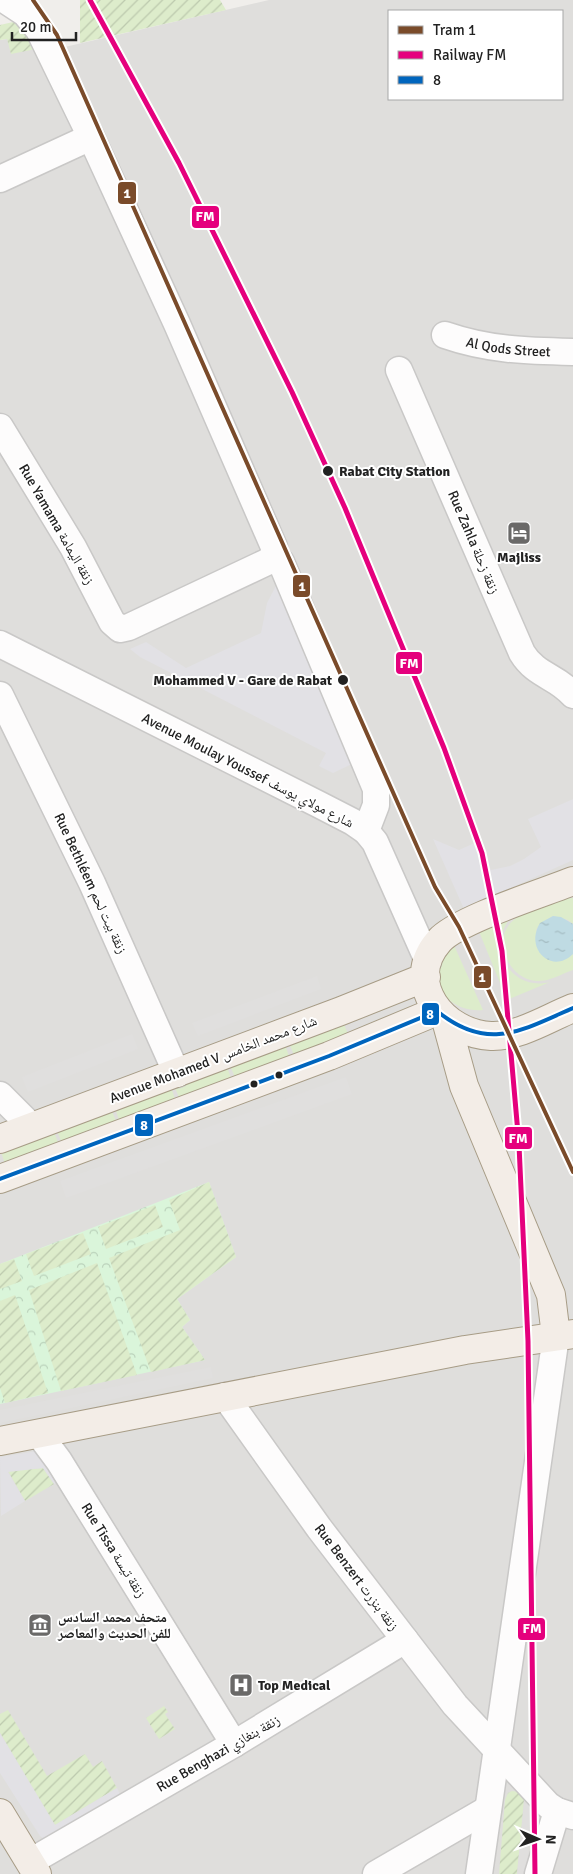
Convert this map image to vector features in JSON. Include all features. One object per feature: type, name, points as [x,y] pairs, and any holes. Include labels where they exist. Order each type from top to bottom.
[{"type":"main road","points":[[0,1441],[446,1353],[564,1335],[551,1295],[464,1086],[441,1016],[431,1000],[427,969],[439,941],[459,927],[573,881]]},
{"type":"main road","name":"Avenue Mohamed V شارع محمد الخامس","points":[[0,1138],[177,1074],[370,1000],[427,969]]},
{"type":"main road","points":[[441,1016],[466,1031],[478,1034],[505,1035],[573,1008]]},
{"type":"main road","points":[[0,1179],[441,1016]]},
{"type":"main road","points":[[0,1813],[34,1868]]},
{"type":"street","points":[[4,0],[25,13],[39,30],[91,137],[177,324],[274,547],[274,556],[281,562],[376,789],[376,806],[366,831]]},
{"type":"street","points":[[0,179],[91,137]]},
{"type":"street","name":"Al Qods Street","points":[[444,335],[470,344],[498,349],[573,352]]},
{"type":"street","name":"Rue Zahla زنقة زحلة","points":[[399,370],[522,653],[533,668],[560,683],[573,696]]},
{"type":"street","name":"Rue Yamama زنقة اليمامة","points":[[0,427],[73,547],[112,622],[120,629],[129,627],[267,562],[274,556]]},
{"type":"street","name":"Avenue Moulay Youssef شارع مولاي يوسف","points":[[0,644],[318,804],[366,831],[375,842],[427,969]]},
{"type":"street","name":"Rue Bethléem زنقة بيت لحم","points":[[3,708],[92,883],[177,1074]]},
{"type":"street","points":[[0,1095],[32,1127]]},
{"type":"street","points":[[479,1874],[564,1335]]},
{"type":"street","name":"Rue Benzert زنقة بنزرت","points":[[225,1396],[320,1528],[473,1727],[548,1805],[565,1814]]},
{"type":"street","name":"Rue Tissa زنقة تيسة","points":[[39,1434],[69,1477],[234,1744]]},
{"type":"street","name":"Rue Benghazi زنقة بنغازي","points":[[34,1868],[405,1640]]},
{"type":"street","points":[[376,1874],[488,1809]]},
{"type":"street","points":[[538,1874],[565,1814]]},
{"type":"shaded area","points":[[269,0],[573,0],[573,1874],[0,1874],[0,40],[7,39],[55,44],[56,49]]},
{"type":"shaded area","points":[[281,576],[356,762],[333,773],[319,766],[326,753],[140,657],[130,649],[146,642],[186,668],[261,633],[267,603]]},
{"type":"shaded area","points":[[573,799],[573,860],[464,909],[433,839],[459,850],[479,841],[491,870],[510,866],[541,847],[528,819]]},
{"type":"shaded area","points":[[317,976],[321,989],[198,1036],[192,1023]]},
{"type":"shaded area","points":[[132,1034],[138,1049],[28,1092],[22,1077]]},
{"type":"shaded area","points":[[346,1077],[352,1094],[66,1198],[60,1181]]},
{"type":"shaded area","points":[[211,1367],[213,1378],[0,1423],[0,1410]]},
{"type":"shaded area","points":[[37,1451],[65,1478],[54,1484],[43,1468],[8,1472],[25,1501],[1,1516],[0,1457]]},
{"type":"shaded area","points":[[0,1733],[55,1825],[117,1788],[123,1800],[44,1839],[40,1836],[0,1773]]},
{"type":"shaded area","points":[[524,1804],[532,1805],[526,1874],[517,1874]]},
{"type":"green space","points":[[80,0],[220,0],[226,10],[80,43]]},
{"type":"green space","points":[[13,22],[20,24],[36,49],[11,54],[7,39],[0,40],[0,25]]},
{"type":"green space","points":[[573,898],[573,924],[568,920],[553,916],[540,924],[536,930],[570,956],[573,954],[573,970],[541,981],[525,978],[516,972],[509,964],[503,944],[504,934],[509,925],[527,912]]},
{"type":"green space","points":[[510,918],[501,942],[502,955],[507,965],[514,974],[524,981],[536,983],[550,982],[507,1000],[478,929]]},
{"type":"green space","points":[[453,943],[483,1010],[473,1010],[455,1004],[441,991],[437,973],[439,962]]},
{"type":"green space","points":[[343,1022],[348,1034],[294,1055],[289,1043]]},
{"type":"green space","points":[[285,1045],[289,1056],[235,1077],[230,1066]]},
{"type":"green space","points":[[227,1067],[231,1078],[179,1097],[174,1086]]},
{"type":"green space","points":[[171,1087],[175,1099],[119,1120],[115,1108]]},
{"type":"green space","points":[[111,1109],[116,1121],[62,1143],[57,1131]]},
{"type":"green space","points":[[54,1132],[59,1145],[5,1164],[1,1152]]},
{"type":"green space","points":[[209,1182],[236,1257],[177,1299],[190,1320],[182,1327],[205,1360],[0,1404],[0,1264]]},
{"type":"green space","points":[[209,1182],[236,1257],[177,1299],[190,1320],[182,1327],[205,1360],[151,1372],[109,1258],[180,1230],[169,1200]]},
{"type":"green space","points":[[155,1205],[163,1227],[106,1249],[98,1227]]},
{"type":"green space","points":[[83,1233],[91,1254],[34,1276],[26,1254]]},
{"type":"green space","points":[[14,1259],[22,1281],[0,1289],[0,1264]]},
{"type":"green space","points":[[97,1263],[137,1375],[61,1391],[29,1290]]},
{"type":"green space","points":[[15,1295],[48,1393],[5,1403],[0,1388],[0,1301]]},
{"type":"green space","points":[[43,1468],[54,1484],[25,1501],[8,1471]]},
{"type":"green space","points":[[164,1706],[168,1712],[165,1714],[175,1729],[159,1739],[146,1718]]},
{"type":"green space","points":[[8,1710],[47,1776],[85,1754],[93,1767],[102,1761],[117,1788],[55,1825],[0,1733],[0,1714]]},
{"type":"green space","points":[[512,1791],[520,1792],[524,1799],[517,1874],[499,1874],[505,1800],[508,1793]]},
{"type":"water","points":[[553,916],[561,917],[573,924],[573,954],[565,960],[557,962],[543,956],[535,942],[540,923]]},
{"type":"tram line","name":"1","points":[[33,0],[57,35],[435,887],[459,927],[573,1172]]},
{"type":"rail line","name":"FM","points":[[90,0],[179,163],[292,392],[345,508],[444,748],[482,853],[502,951],[519,1145],[528,1341],[535,1874]]},
{"type":"transit line","name":"8","points":[[0,1179],[329,1056],[437,1011],[455,1024],[472,1031],[504,1034],[537,1024],[573,1008]]},
{"type":"place","name":"Rabat City Station","points":[[328,471]]},
{"type":"place","name":"Majliss","points":[[519,533]]},
{"type":"place","name":"Mohammed V - Gare de Rabat","points":[[343,680]]},
{"type":"place","name":"متحف محمد السادس للفن الحديث والمعاصر","points":[[40,1625]]},
{"type":"place","name":"Top Medical","points":[[241,1685]]}]
